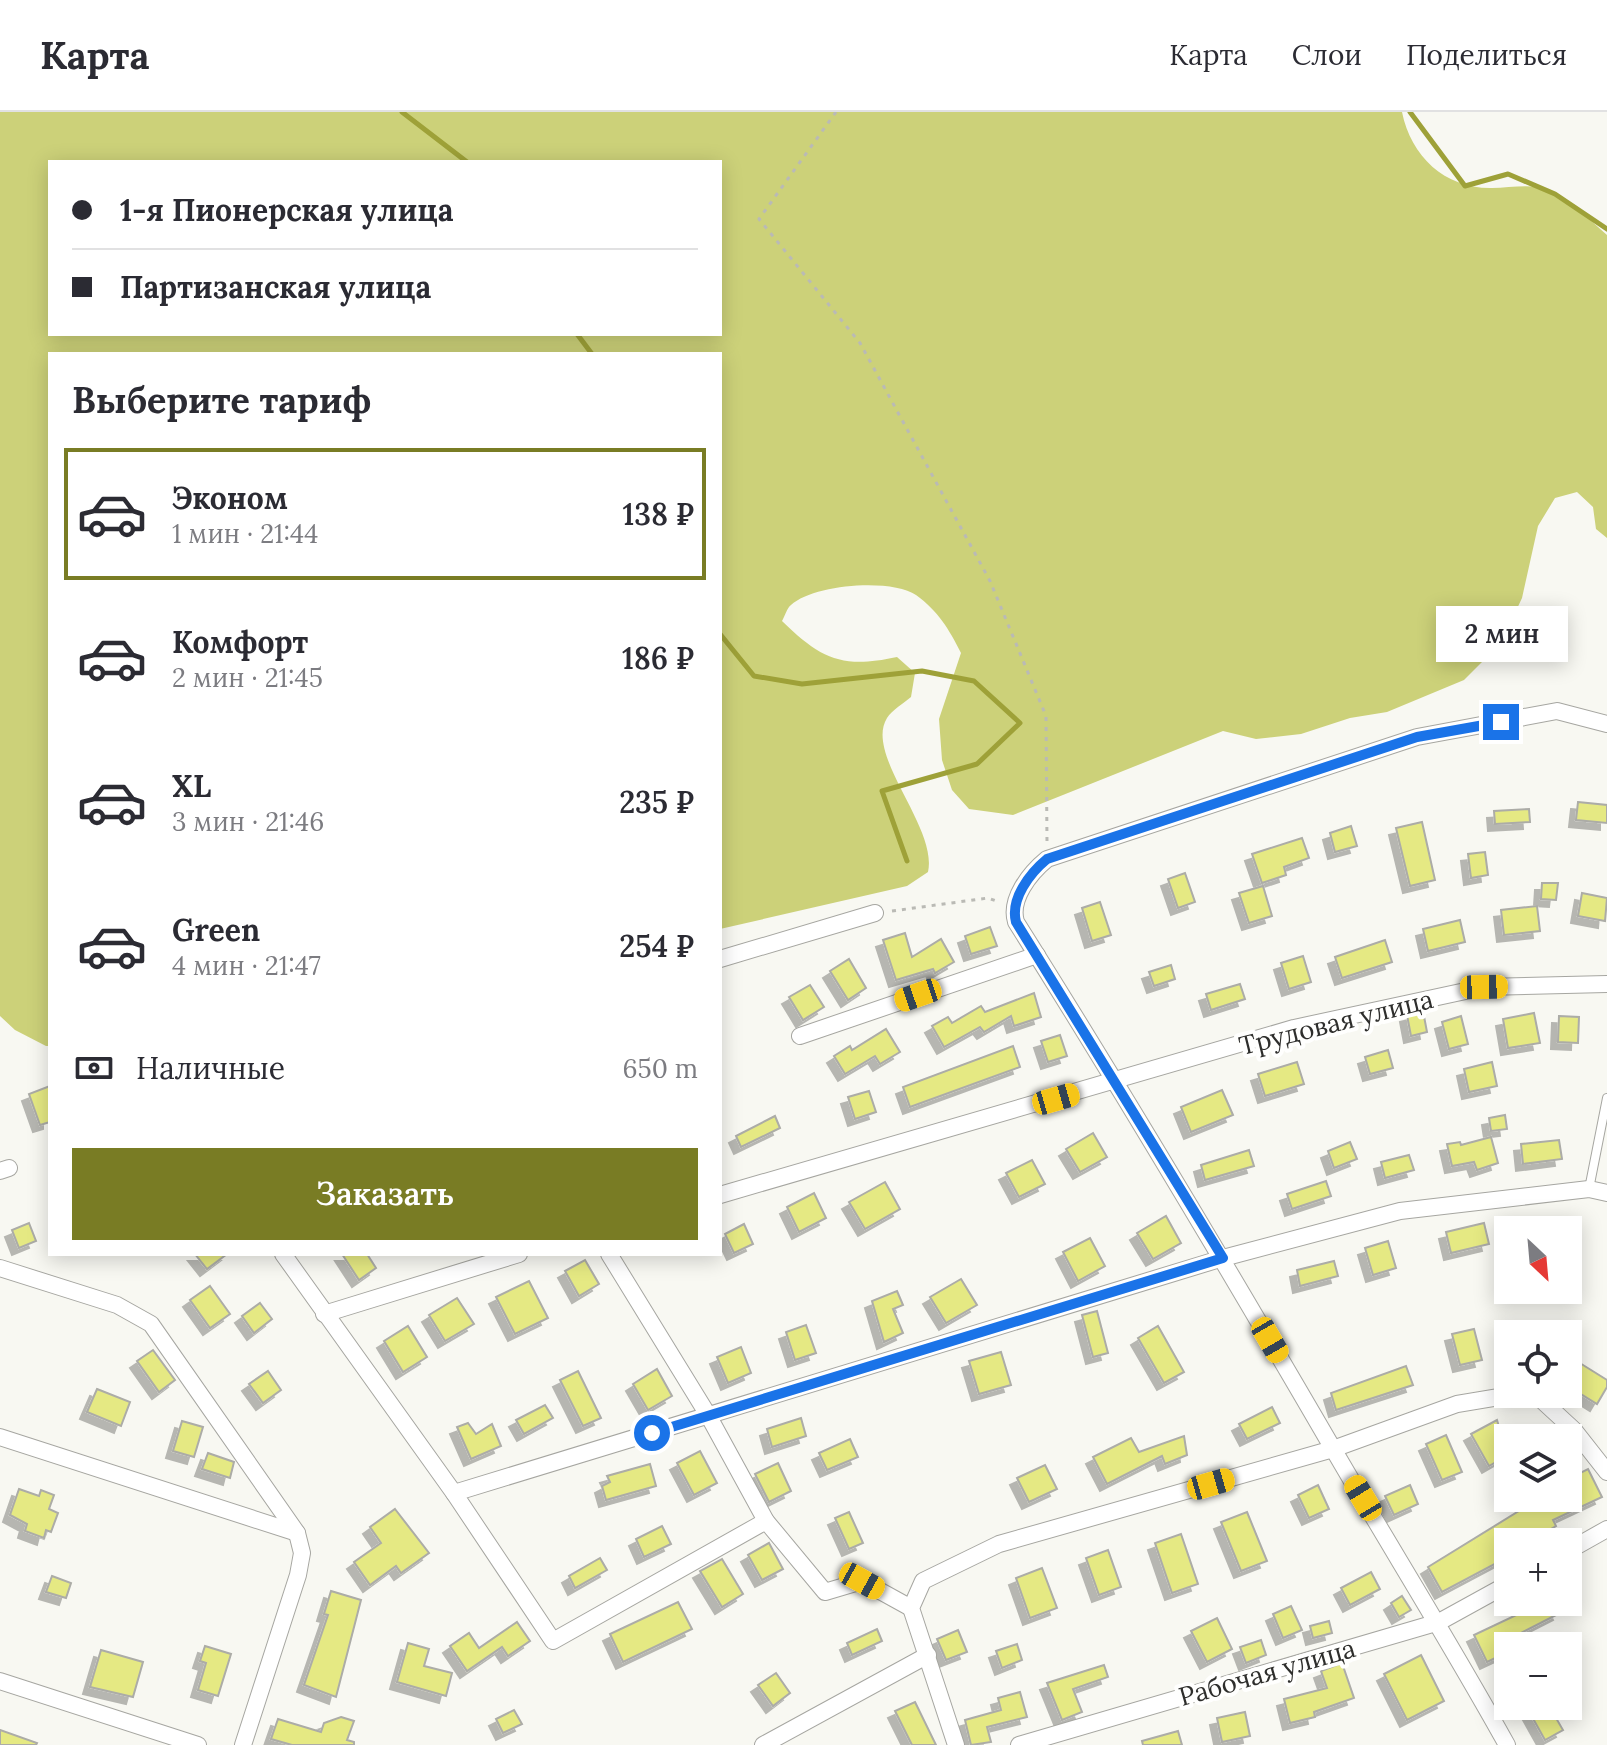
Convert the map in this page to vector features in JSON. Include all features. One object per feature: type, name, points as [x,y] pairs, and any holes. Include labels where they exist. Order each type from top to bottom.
[{"type":"street","points":[[1507,1745],[1439,1622],[1333,1449],[1118,1082],[1016,922],[1014,907],[1036,867],[1047,859],[1417,737],[1557,711],[1607,724]]},
{"type":"street","points":[[722,958],[875,913]]},
{"type":"street","points":[[800,1036],[1037,955]]},
{"type":"street","name":"Трудовая улица","points":[[722,1194],[1118,1082],[1294,1028],[1484,987],[1607,984]]},
{"type":"street","points":[[454,1493],[1223,1258],[1400,1211],[1589,1189],[1607,1193]]},
{"type":"street","points":[[284,1256],[454,1493],[553,1641],[766,1521]]},
{"type":"street","points":[[324,1314],[512,1256]]},
{"type":"street","points":[[610,1256],[708,1415],[766,1521],[825,1592],[862,1581],[911,1608],[956,1745]]},
{"type":"street","points":[[0,1268],[117,1305],[151,1324],[297,1533],[302,1553],[298,1575],[243,1745]]},
{"type":"street","points":[[911,1608],[923,1581],[999,1544],[1333,1449],[1457,1404],[1494,1398]]},
{"type":"street","points":[[1550,1408],[1574,1430],[1607,1472]]},
{"type":"street","points":[[0,1437],[297,1533]]},
{"type":"street","points":[[1582,1543],[1607,1529]]},
{"type":"street","name":"Рабочая улица","points":[[1019,1745],[1439,1622],[1494,1592]]},
{"type":"street","points":[[763,1745],[928,1655]]},
{"type":"street","points":[[0,1681],[198,1745]]},
{"type":"lane","points":[[1589,1189],[1607,1098]]},
{"type":"path","points":[[836,112],[759,219],[860,343],[990,581],[1046,716],[1047,859]]},
{"type":"path","points":[[875,913],[988,898],[1014,907]]},
{"type":"green space","points":[[0,112],[1402,112],[1413,143],[1433,167],[1446,176],[1475,187],[1528,186],[1548,190],[1572,204],[1607,235],[1607,538],[1596,529],[1593,507],[1577,492],[1555,498],[1538,526],[1522,598],[1501,643],[1464,680],[1387,712],[1350,718],[1301,734],[1256,739],[1223,731],[1013,815],[969,809],[952,790],[942,760],[939,719],[961,653],[937,614],[916,595],[889,586],[853,586],[816,592],[787,610],[782,621],[796,634],[834,658],[861,662],[897,657],[915,673],[911,697],[889,715],[883,733],[885,751],[923,834],[928,872],[907,886],[722,929],[722,352],[48,352],[48,1046],[15,1030],[0,1016]]},
{"type":"building","points":[[1578,802],[1607,805],[1607,823],[1576,820]]},
{"type":"building","points":[[1529,809],[1530,822],[1495,824],[1494,811]]},
{"type":"building","points":[[1422,822],[1435,880],[1410,886],[1396,828]]},
{"type":"building","points":[[1351,826],[1357,846],[1335,852],[1330,833]]},
{"type":"building","points":[[1302,838],[1309,858],[1284,867],[1286,875],[1262,883],[1252,854]]},
{"type":"building","points":[[1485,852],[1488,875],[1471,878],[1468,854]]},
{"type":"building","points":[[1185,873],[1195,902],[1178,908],[1168,879]]},
{"type":"building","points":[[1542,883],[1558,883],[1556,900],[1541,899]]},
{"type":"building","points":[[1263,886],[1272,916],[1249,923],[1239,893]]},
{"type":"building","points":[[1582,893],[1607,898],[1605,921],[1578,916]]},
{"type":"building","points":[[1100,902],[1111,935],[1092,941],[1082,908]]},
{"type":"building","points":[[1537,906],[1540,931],[1504,935],[1501,910]]},
{"type":"building","points":[[1460,920],[1465,942],[1428,951],[1423,929]]},
{"type":"building","points":[[990,927],[997,946],[971,954],[965,936]]},
{"type":"building","points":[[905,933],[912,957],[941,939],[954,962],[935,973],[933,969],[896,980],[883,940]]},
{"type":"building","points":[[1385,940],[1392,962],[1342,978],[1335,957]]},
{"type":"building","points":[[1303,956],[1311,982],[1289,989],[1281,963]]},
{"type":"building","points":[[849,959],[866,988],[848,1000],[830,971]]},
{"type":"building","points":[[1171,965],[1175,979],[1154,986],[1149,972]]},
{"type":"building","points":[[1240,984],[1245,999],[1211,1010],[1206,994]]},
{"type":"building","points":[[810,985],[824,1007],[803,1020],[789,997]]},
{"type":"building","points":[[1034,993],[1041,1017],[1014,1026],[1011,1016],[984,1032],[980,1027],[944,1047],[932,1026],[948,1017],[952,1023],[981,1006],[985,1012]]},
{"type":"building","points":[[1423,1011],[1427,1032],[1411,1036],[1407,1015]]},
{"type":"building","points":[[1534,1013],[1540,1043],[1508,1048],[1503,1019]]},
{"type":"building","points":[[1461,1016],[1468,1044],[1449,1049],[1442,1022]]},
{"type":"building","points":[[1559,1016],[1579,1017],[1578,1043],[1558,1042]]},
{"type":"building","points":[[886,1029],[900,1052],[880,1064],[875,1056],[845,1074],[834,1056],[850,1046],[852,1050]]},
{"type":"building","points":[[1060,1035],[1067,1056],[1048,1062],[1041,1041]]},
{"type":"building","points":[[1013,1046],[1020,1067],[910,1107],[903,1087]]},
{"type":"building","points":[[1388,1050],[1393,1068],[1370,1074],[1365,1057]]},
{"type":"building","points":[[1297,1062],[1304,1084],[1265,1096],[1258,1074]]},
{"type":"building","points":[[1492,1062],[1497,1086],[1469,1092],[1464,1069]]},
{"type":"building","points":[[48,1087],[48,1123],[40,1125],[29,1094]]},
{"type":"building","points":[[1222,1090],[1233,1115],[1191,1132],[1181,1107]]},
{"type":"building","points":[[869,1091],[876,1112],[855,1119],[848,1097]]},
{"type":"building","points":[[1505,1115],[1507,1129],[1491,1131],[1489,1118]]},
{"type":"building","points":[[775,1116],[780,1128],[741,1147],[736,1136]]},
{"type":"building","points":[[1093,1133],[1107,1157],[1080,1172],[1066,1149]]},
{"type":"building","points":[[1491,1137],[1498,1163],[1477,1170],[1474,1162],[1452,1166],[1447,1144],[1460,1142],[1461,1145]]},
{"type":"building","points":[[1559,1140],[1562,1159],[1523,1164],[1521,1144]]},
{"type":"building","points":[[1350,1142],[1357,1159],[1334,1168],[1328,1151]]},
{"type":"building","points":[[1249,1150],[1254,1166],[1205,1180],[1201,1165]]},
{"type":"building","points":[[1409,1155],[1414,1170],[1385,1178],[1381,1162]]},
{"type":"building","points":[[1032,1160],[1045,1184],[1019,1197],[1006,1173]]},
{"type":"building","points":[[1326,1181],[1331,1196],[1292,1209],[1287,1194]]},
{"type":"building","points":[[885,1182],[900,1209],[865,1229],[849,1202]]},
{"type":"building","points":[[814,1193],[826,1218],[799,1232],[787,1207]]},
{"type":"building","points":[[1166,1216],[1181,1243],[1153,1259],[1137,1233]]},
{"type":"building","points":[[29,1223],[36,1241],[19,1248],[12,1230]]},
{"type":"building","points":[[1484,1223],[1489,1244],[1451,1253],[1446,1232]]},
{"type":"building","points":[[744,1224],[753,1244],[734,1253],[725,1234]]},
{"type":"building","points":[[1090,1238],[1105,1266],[1078,1281],[1063,1252]]},
{"type":"building","points":[[1388,1241],[1396,1268],[1373,1275],[1365,1248]]},
{"type":"building","points":[[197,1256],[224,1256],[207,1269]]},
{"type":"building","points":[[343,1256],[368,1256],[376,1268],[359,1280]]},
{"type":"building","points":[[585,1260],[599,1284],[579,1296],[565,1271]]},
{"type":"building","points":[[1334,1261],[1338,1276],[1300,1286],[1297,1270]]},
{"type":"building","points":[[961,1279],[977,1305],[946,1323],[930,1297]]},
{"type":"building","points":[[529,1281],[548,1318],[515,1334],[496,1297]]},
{"type":"building","points":[[210,1286],[230,1314],[210,1328],[190,1300]]},
{"type":"building","points":[[897,1291],[903,1305],[893,1309],[903,1333],[884,1342],[872,1301]]},
{"type":"building","points":[[457,1298],[474,1324],[445,1341],[429,1315]]},
{"type":"building","points":[[260,1303],[272,1319],[254,1333],[242,1316]]},
{"type":"building","points":[[1097,1311],[1108,1353],[1093,1357],[1082,1315]]},
{"type":"building","points":[[806,1325],[816,1353],[795,1360],[786,1332]]},
{"type":"building","points":[[408,1326],[427,1357],[403,1372],[384,1341]]},
{"type":"building","points":[[1158,1326],[1184,1372],[1164,1383],[1138,1338]]},
{"type":"building","points":[[1474,1329],[1482,1360],[1460,1365],[1452,1334]]},
{"type":"building","points":[[741,1347],[751,1373],[728,1383],[717,1357]]},
{"type":"building","points":[[153,1350],[175,1380],[159,1392],[137,1361]]},
{"type":"building","points":[[1001,1352],[1011,1385],[979,1394],[969,1361]]},
{"type":"building","points":[[1582,1364],[1607,1380],[1607,1387],[1597,1404],[1582,1395]]},
{"type":"building","points":[[1406,1366],[1413,1385],[1336,1410],[1331,1393]]},
{"type":"building","points":[[657,1369],[672,1396],[648,1410],[633,1384]]},
{"type":"building","points":[[268,1371],[281,1390],[263,1403],[249,1384]]},
{"type":"building","points":[[578,1371],[601,1418],[583,1426],[560,1380]]},
{"type":"building","points":[[97,1389],[130,1402],[121,1426],[87,1412]]},
{"type":"building","points":[[545,1405],[553,1418],[524,1434],[516,1420]]},
{"type":"building","points":[[1272,1407],[1280,1423],[1247,1439],[1239,1424]]},
{"type":"building","points":[[801,1418],[806,1436],[772,1447],[767,1429]]},
{"type":"building","points":[[1497,1420],[1498,1424],[1494,1424],[1494,1463],[1489,1466],[1471,1434]]},
{"type":"building","points":[[182,1421],[203,1427],[194,1457],[173,1451]]},
{"type":"building","points":[[468,1423],[476,1434],[492,1424],[501,1446],[471,1459],[457,1427]]},
{"type":"building","points":[[1446,1435],[1462,1472],[1442,1480],[1426,1444]]},
{"type":"building","points":[[1184,1436],[1187,1455],[1165,1464],[1162,1456],[1107,1484],[1093,1457],[1131,1438],[1139,1452]]},
{"type":"building","points":[[850,1439],[858,1457],[827,1470],[819,1453]]},
{"type":"building","points":[[700,1451],[717,1483],[694,1495],[677,1463]]},
{"type":"building","points":[[208,1453],[234,1462],[230,1478],[202,1469]]},
{"type":"building","points":[[778,1463],[791,1491],[769,1502],[755,1474]]},
{"type":"building","points":[[650,1464],[656,1486],[606,1500],[602,1486],[610,1482],[607,1476]]},
{"type":"building","points":[[1045,1465],[1057,1489],[1029,1502],[1017,1478]]},
{"type":"building","points":[[1588,1469],[1602,1497],[1582,1506],[1582,1472]]},
{"type":"building","points":[[1318,1485],[1329,1509],[1309,1518],[1298,1495]]},
{"type":"building","points":[[1410,1485],[1418,1504],[1394,1515],[1385,1496]]},
{"type":"building","points":[[19,1489],[39,1496],[41,1490],[54,1495],[49,1509],[58,1513],[51,1532],[46,1530],[44,1538],[25,1531],[27,1524],[10,1515]]},
{"type":"building","points":[[395,1509],[429,1553],[401,1573],[396,1566],[370,1585],[354,1562],[381,1543],[370,1527]]},
{"type":"building","points":[[849,1512],[863,1543],[849,1549],[835,1518]]},
{"type":"building","points":[[1247,1512],[1267,1561],[1241,1571],[1221,1522]]},
{"type":"building","points":[[1517,1512],[1570,1512],[1553,1520],[1556,1526],[1552,1528],[1494,1528],[1494,1564],[1442,1592],[1428,1567]]},
{"type":"building","points":[[662,1526],[671,1544],[644,1557],[636,1539]]},
{"type":"building","points":[[1181,1534],[1198,1584],[1172,1593],[1155,1543]]},
{"type":"building","points":[[769,1543],[783,1569],[762,1580],[748,1555]]},
{"type":"building","points":[[1108,1550],[1121,1587],[1099,1595],[1086,1558]]},
{"type":"building","points":[[600,1558],[607,1570],[575,1588],[569,1576]]},
{"type":"building","points":[[722,1559],[743,1594],[722,1607],[700,1571]]},
{"type":"building","points":[[1042,1568],[1057,1608],[1030,1618],[1016,1578]]},
{"type":"building","points":[[1371,1572],[1380,1589],[1350,1605],[1341,1588]]},
{"type":"building","points":[[52,1576],[71,1583],[66,1598],[46,1592]]},
{"type":"building","points":[[331,1591],[361,1600],[336,1697],[304,1685],[328,1615],[324,1614]]},
{"type":"building","points":[[1402,1596],[1411,1610],[1399,1617],[1391,1603]]},
{"type":"building","points":[[678,1602],[692,1629],[623,1662],[610,1634]]},
{"type":"building","points":[[1291,1606],[1302,1630],[1283,1638],[1273,1614]]},
{"type":"building","points":[[1514,1616],[1554,1616],[1523,1632],[1494,1632],[1494,1659],[1487,1662],[1474,1635]]},
{"type":"building","points":[[1217,1618],[1232,1649],[1207,1662],[1191,1631]]},
{"type":"building","points":[[1329,1621],[1332,1633],[1313,1638],[1310,1626]]},
{"type":"building","points":[[517,1622],[530,1641],[508,1656],[502,1647],[467,1671],[450,1646],[469,1633],[479,1648]]},
{"type":"building","points":[[877,1629],[882,1641],[852,1655],[847,1643]]},
{"type":"building","points":[[958,1630],[967,1652],[946,1660],[937,1639]]},
{"type":"building","points":[[1261,1640],[1266,1655],[1246,1663],[1240,1647]]},
{"type":"building","points":[[408,1643],[429,1649],[424,1666],[452,1673],[446,1696],[397,1682]]},
{"type":"building","points":[[1017,1644],[1022,1660],[1002,1668],[996,1651]]},
{"type":"building","points":[[205,1646],[231,1654],[218,1696],[198,1690],[206,1663],[200,1661]]},
{"type":"building","points":[[101,1650],[143,1662],[133,1697],[90,1687]]},
{"type":"building","points":[[1421,1655],[1444,1701],[1407,1720],[1384,1674]]},
{"type":"building","points":[[1342,1663],[1354,1698],[1314,1712],[1315,1717],[1290,1723],[1284,1699],[1327,1688],[1321,1671]]},
{"type":"building","points":[[1104,1665],[1108,1677],[1073,1689],[1082,1712],[1062,1720],[1047,1683]]},
{"type":"building","points":[[776,1673],[790,1693],[773,1706],[758,1685]]},
{"type":"building","points":[[1020,1692],[1027,1717],[987,1727],[991,1742],[971,1745],[965,1720],[1001,1710],[998,1698]]},
{"type":"building","points":[[915,1702],[936,1745],[912,1745],[895,1711]]},
{"type":"building","points":[[514,1710],[522,1724],[503,1733],[496,1719]]},
{"type":"building","points":[[1245,1712],[1250,1736],[1222,1742],[1217,1718]]},
{"type":"building","points":[[341,1717],[354,1721],[347,1740],[354,1742],[354,1745],[292,1745],[271,1739],[278,1719],[321,1732],[324,1723]]},
{"type":"building","points":[[1534,1720],[1557,1720],[1563,1730],[1545,1740]]},
{"type":"building","points":[[0,1730],[37,1743],[0,1745]]},
{"type":"building","points":[[1178,1731],[1182,1745],[1143,1745],[1142,1741]]},
{"type":"waterway","points":[[402,112],[464,160]]},
{"type":"waterway","points":[[1410,112],[1465,186],[1508,174],[1555,194],[1607,229]]},
{"type":"waterway","points":[[578,336],[590,352]]},
{"type":"waterway","points":[[722,636],[754,676],[802,684],[922,671],[974,681],[1020,723],[977,764],[882,791],[907,861]]},
{"type":"route","points":[[652,1433],[1223,1258],[1118,1082],[1016,922],[1014,907],[1018,896],[1036,867],[1047,859],[1417,737],[1501,722]]}]
